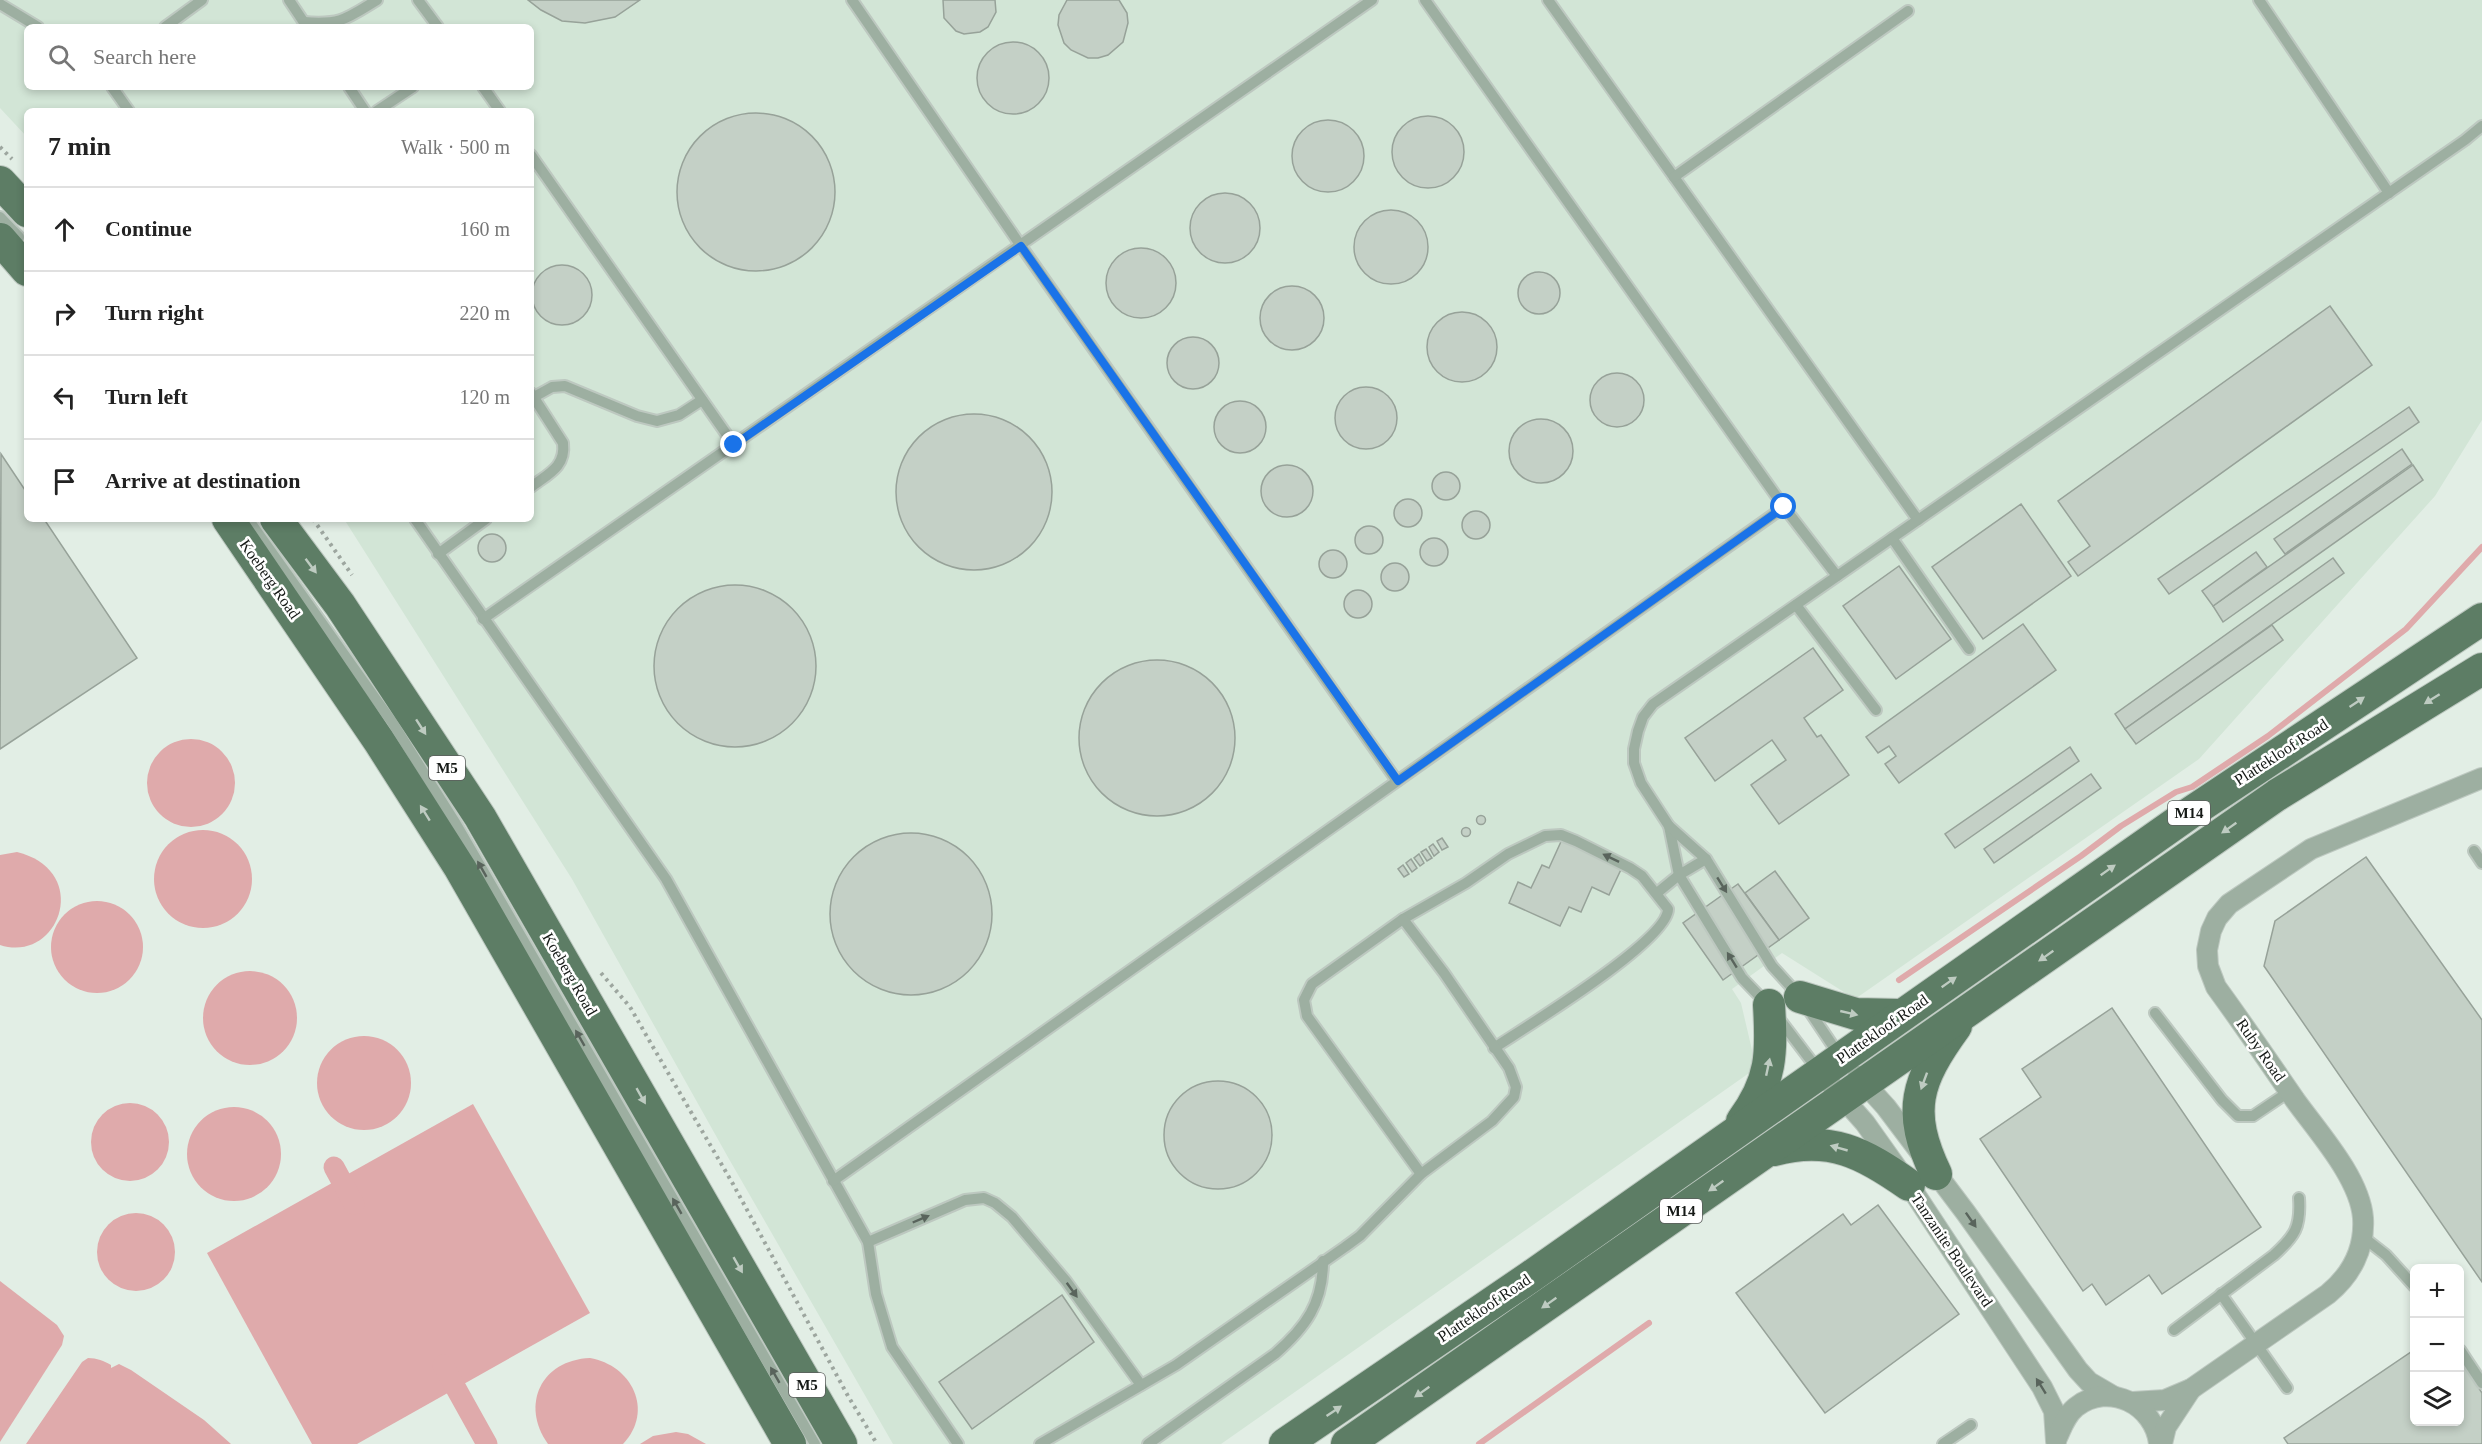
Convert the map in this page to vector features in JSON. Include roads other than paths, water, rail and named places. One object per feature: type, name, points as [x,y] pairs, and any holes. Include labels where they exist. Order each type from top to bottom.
[{"type":"main road","points":[[0,182],[24,207]]},
{"type":"main road","points":[[0,239],[24,267]]},
{"type":"main road","name":"Koeberg Road","points":[[230,522],[373,732],[460,868],[790,1444]]},
{"type":"main road","name":"Koeberg Road","points":[[278,522],[340,605],[480,817],[841,1444]]},
{"type":"main road","name":"Plattekloof Road","points":[[1286,1444],[2190,813],[2482,619]]},
{"type":"main road","name":"Plattekloof Road","points":[[1347,1444],[2277,795],[2482,669]]},
{"type":"main road","points":[[1800,997],[1856,1014],[1901,1016]]},
{"type":"main road","points":[[1730,1136],[1750,1109],[1767,1076],[1771,1047],[1769,1005]]},
{"type":"main road","points":[[1764,1153],[1801,1144],[1832,1145],[1922,1179],[1917,1117],[1924,1079],[1965,1013]]},
{"type":"street","name":"Ruby Road","points":[[2133,1402],[2165,1400],[2191,1389],[2340,1284],[2352,1268],[2363,1237],[2361,1204],[2344,1169],[2216,987],[2208,966],[2207,950],[2211,931],[2217,918],[2229,904],[2311,849],[2482,778]]},
{"type":"street","name":"Tanzanite Boulevard","points":[[1830,1065],[1853,1090],[1886,1107],[1922,1179],[2051,1402],[2056,1443]]},
{"type":"street","name":"Tanzanite Boulevard","points":[[1830,1065],[1853,1090],[1865,1123],[1922,1179],[1966,1213],[2078,1370],[2089,1382],[2113,1396],[2133,1402]]},
{"type":"street","name":"Ruby Road","points":[[2161,1444],[2166,1427],[2191,1389]]},
{"type":"street","points":[[2056,1443],[2063,1421],[2076,1407],[2095,1398],[2113,1396]]},
{"type":"street","points":[[2133,1402],[2148,1414],[2158,1431],[2161,1444]]},
{"type":"lane","points":[[169,24],[202,0]]},
{"type":"lane","points":[[289,0],[305,24]]},
{"type":"lane","points":[[328,24],[338,22],[377,0]]},
{"type":"lane","points":[[418,0],[436,24]]},
{"type":"lane","points":[[852,0],[1021,246],[1398,781]]},
{"type":"lane","points":[[1425,0],[1784,507],[1837,576]]},
{"type":"lane","points":[[1548,0],[1918,520]]},
{"type":"lane","points":[[2259,0],[2390,193]]},
{"type":"lane","points":[[483,619],[1021,246],[1364,2]]},
{"type":"lane","points":[[0,4],[33,24]]},
{"type":"lane","points":[[1674,177],[1908,11]]},
{"type":"lane","points":[[114,90],[127,108]]},
{"type":"lane","points":[[351,90],[363,108]]},
{"type":"lane","points":[[382,108],[408,90]]},
{"type":"lane","points":[[485,90],[498,108]]},
{"type":"lane","points":[[1830,1065],[1800,997],[1772,966],[1706,859],[1669,826],[1641,783],[1634,763],[1638,731],[1643,717],[1653,705],[2390,193],[2482,126]]},
{"type":"lane","points":[[534,159],[734,445]]},
{"type":"lane","points":[[0,217],[24,243]]},
{"type":"lane","points":[[534,395],[552,387],[565,386],[637,416],[657,421],[679,415],[702,400]]},
{"type":"lane","points":[[534,397],[563,443],[564,452],[560,465],[534,485]]},
{"type":"lane","points":[[833,1181],[1784,507]]},
{"type":"lane","points":[[251,522],[392,722],[456,824],[815,1444]]},
{"type":"lane","points":[[417,522],[666,879],[694,925],[868,1242],[876,1294],[892,1347],[958,1444]]},
{"type":"lane","points":[[438,554],[482,522]]},
{"type":"lane","points":[[1892,538],[1969,649]]},
{"type":"lane","points":[[1796,605],[1876,710]]},
{"type":"lane","points":[[1669,826],[1679,875],[1742,978],[1830,1065]]},
{"type":"lane","points":[[1422,1174],[1317,1032],[1304,1008],[1306,993],[1312,984],[1403,919],[1466,883],[1508,854],[1545,836],[1561,835],[1576,841],[1642,876],[1666,904],[1668,914],[1646,942],[1602,976],[1494,1048]]},
{"type":"lane","points":[[2474,851],[2482,863]]},
{"type":"lane","points":[[1657,893],[1679,875],[1706,859]]},
{"type":"lane","points":[[1040,1444],[1210,1343],[1360,1236],[1422,1174],[1492,1121],[1514,1097],[1516,1087],[1514,1077],[1444,973],[1403,919]]},
{"type":"lane","points":[[2155,1013],[2222,1101],[2238,1116],[2253,1116],[2290,1092]]},
{"type":"lane","points":[[868,1242],[965,1200],[984,1198],[995,1203],[1012,1217],[1065,1281],[1141,1385]]},
{"type":"lane","points":[[2174,1330],[2274,1255],[2287,1242],[2300,1223],[2299,1198]]},
{"type":"lane","points":[[2363,1237],[2386,1255],[2410,1281]]},
{"type":"lane","points":[[1148,1444],[1275,1354],[1292,1339],[1310,1316],[1321,1292],[1323,1261]]},
{"type":"lane","points":[[2221,1294],[2287,1388]]},
{"type":"lane","points":[[2464,1356],[2482,1383]]},
{"type":"lane","points":[[1943,1444],[1971,1425]]},
{"type":"waterway","points":[[1899,980],[2081,856],[2121,826],[2176,792],[2192,787],[2268,736],[2406,629],[2482,547]]},
{"type":"waterway","points":[[334,1167],[354,1204]]},
{"type":"waterway","points":[[1479,1444],[1649,1323]]},
{"type":"waterway","points":[[443,1365],[487,1444]]}]
